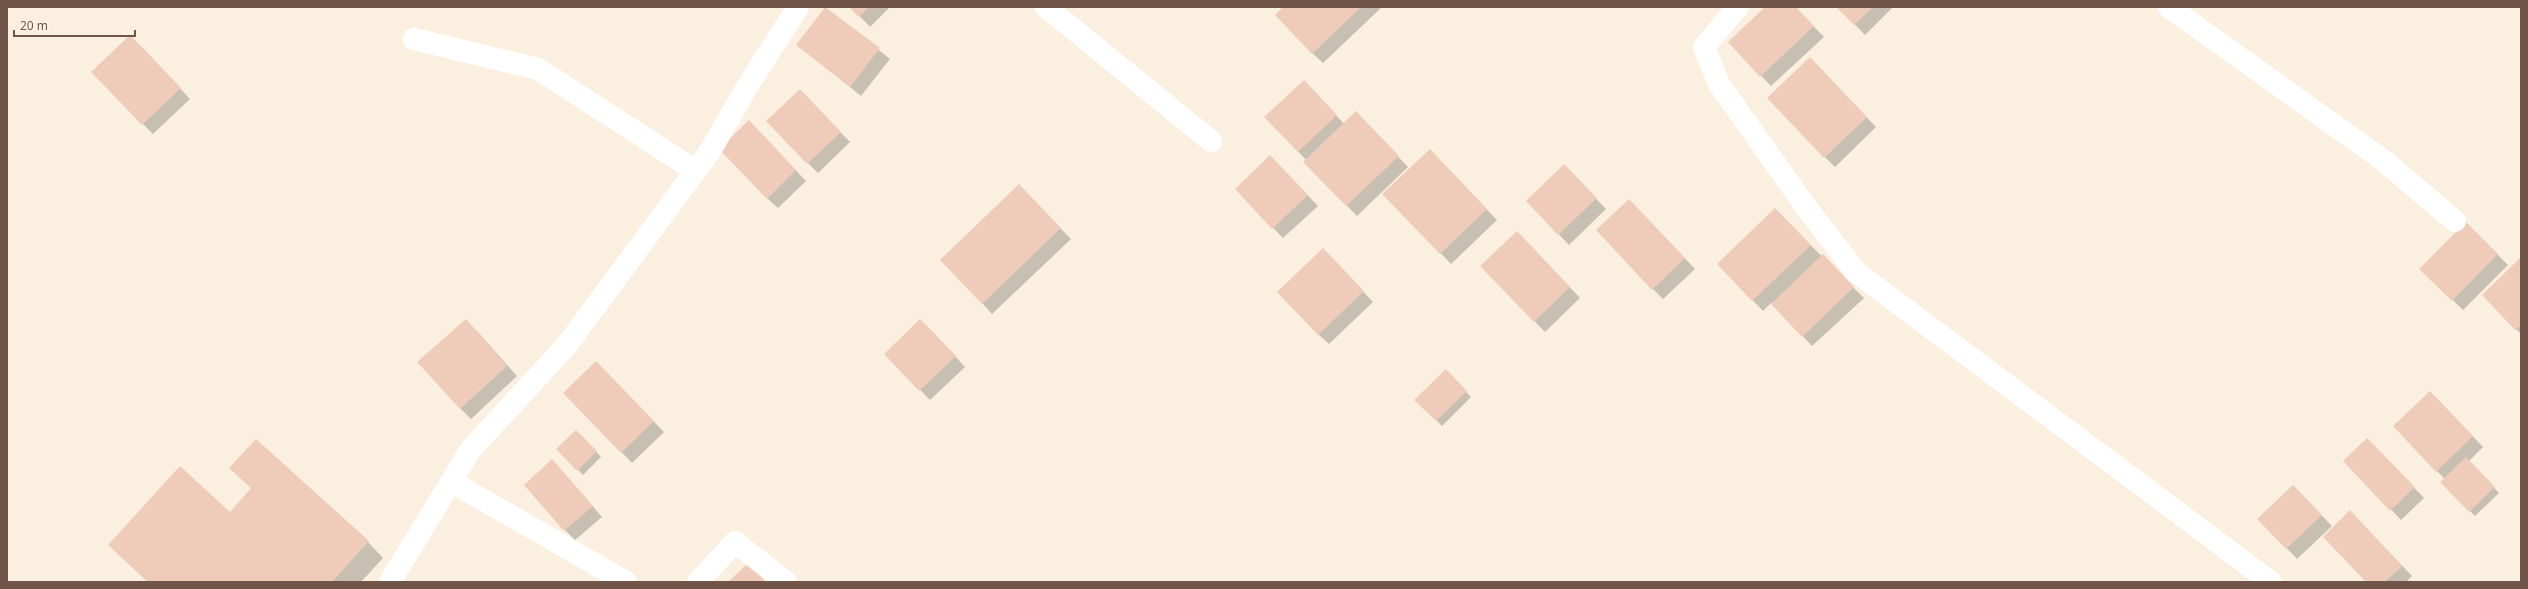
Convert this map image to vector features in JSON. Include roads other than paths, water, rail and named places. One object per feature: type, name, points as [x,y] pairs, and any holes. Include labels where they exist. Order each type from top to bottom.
[{"type":"street","points":[[390,582],[471,449],[567,345],[696,171],[798,7]]},
{"type":"street","points":[[1046,7],[1211,141]]},
{"type":"street","points":[[1738,7],[1704,47],[1719,84],[1806,207],[1856,272],[2271,582]]},
{"type":"street","points":[[2169,7],[2383,160],[2455,221]]},
{"type":"street","points":[[414,39],[538,69],[696,171]]},
{"type":"street","points":[[452,482],[626,582]]},
{"type":"street","points":[[698,582],[735,542],[786,582]]}]
